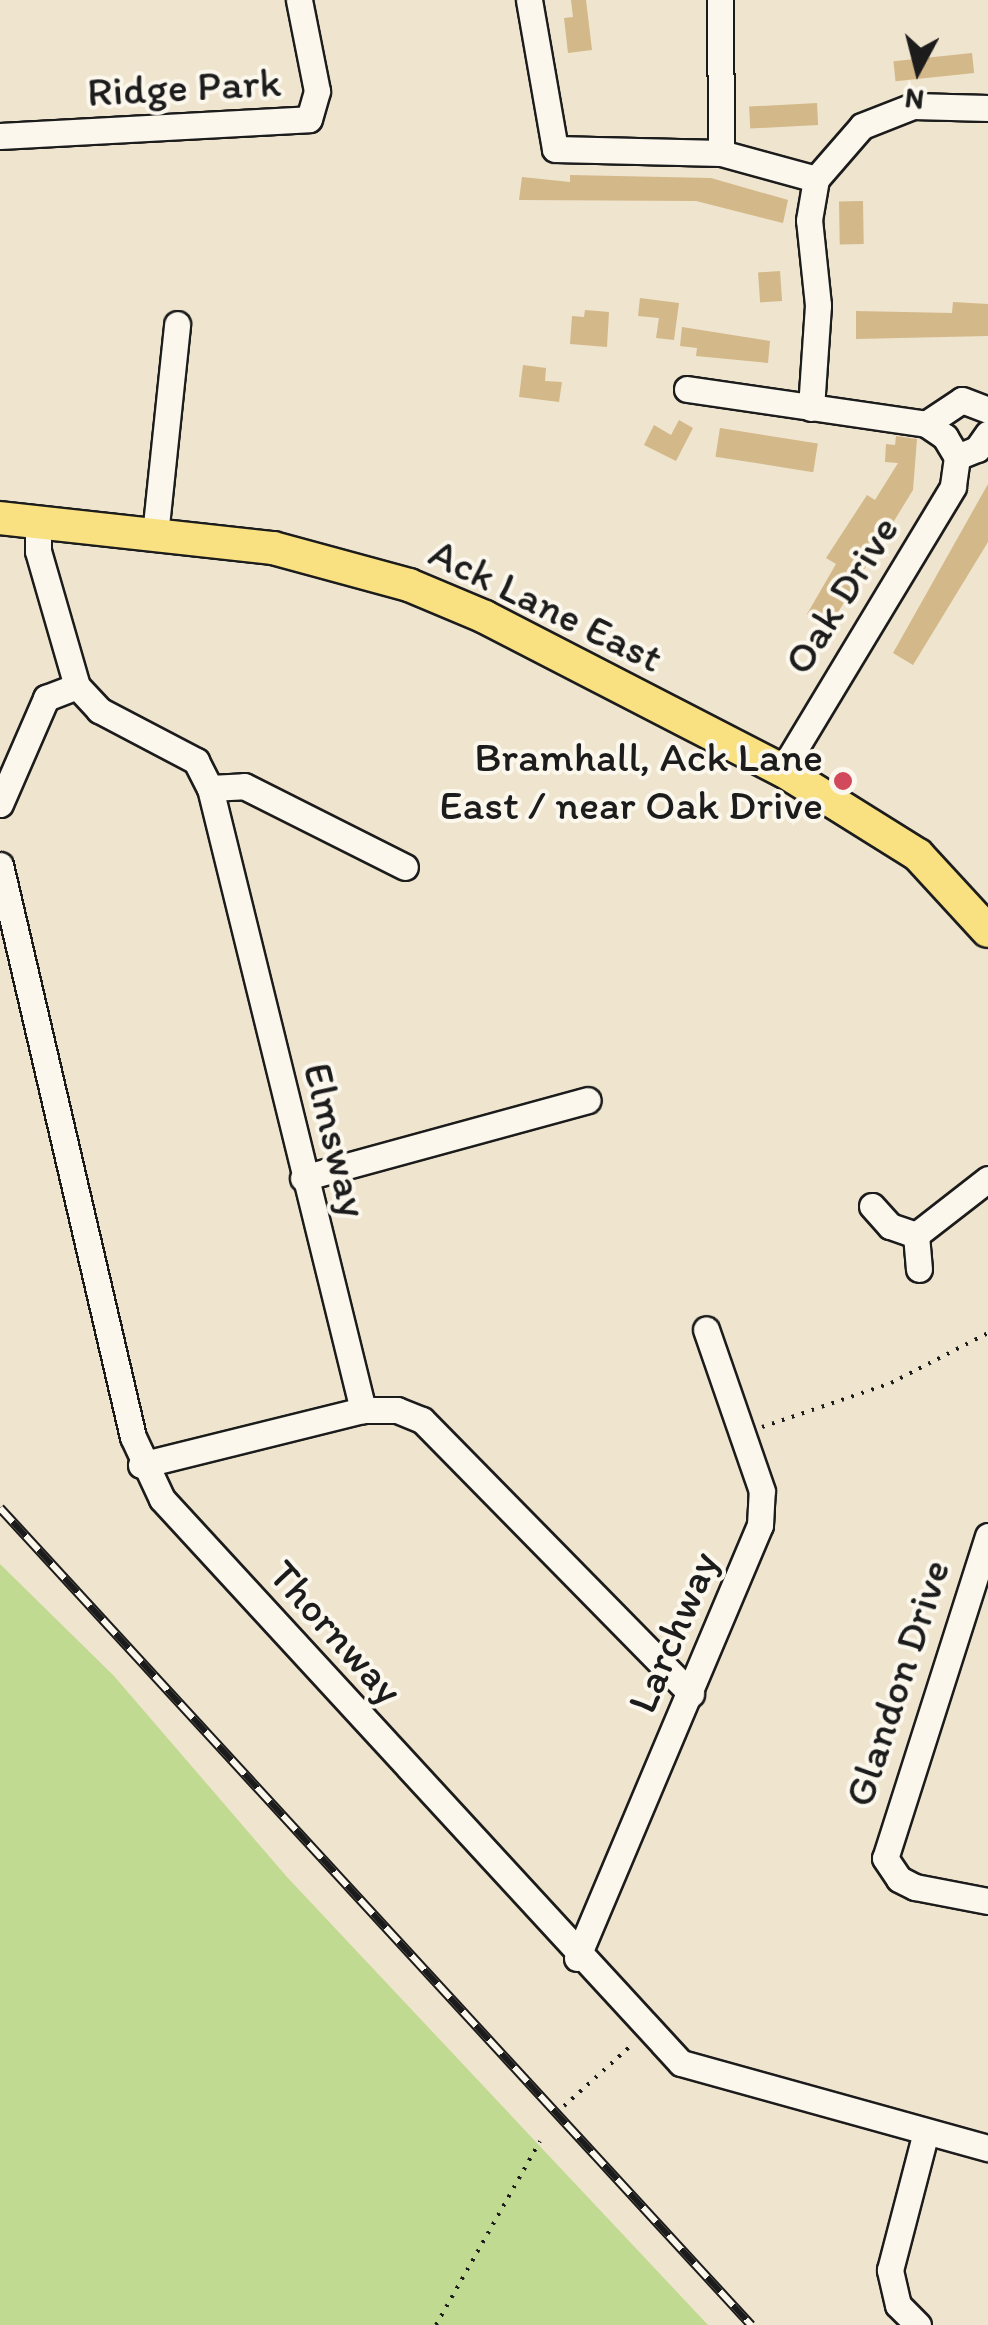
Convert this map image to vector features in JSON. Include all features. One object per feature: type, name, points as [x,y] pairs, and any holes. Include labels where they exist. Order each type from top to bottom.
[{"type":"main road","name":"Ack Lane East","points":[[0,518],[301,553],[409,584],[485,616],[782,770],[918,855],[988,931]]},
{"type":"street","name":"Ridge Park","points":[[0,136],[309,119],[317,91],[299,0]]},
{"type":"street","points":[[529,0],[556,149],[722,153],[816,179]]},
{"type":"street","points":[[720,0],[722,153]]},
{"type":"street","points":[[811,408],[818,305],[809,220],[816,179],[862,126],[913,106],[988,108]]},
{"type":"street","points":[[155,535],[177,324]]},
{"type":"street","points":[[687,389],[926,424],[945,437],[957,458],[977,449],[988,433]]},
{"type":"street","points":[[926,424],[962,400],[988,410]]},
{"type":"street","name":"Oak Drive","points":[[782,770],[953,487],[957,458]]},
{"type":"street","points":[[0,804],[46,698],[77,686],[38,551],[38,523]]},
{"type":"street","name":"Elmsway","points":[[77,686],[99,710],[196,762],[210,788],[363,1410]]},
{"type":"street","points":[[210,788],[244,786],[405,867]]},
{"type":"street","name":"Thornway","points":[[0,865],[140,1465],[162,1499],[577,1958],[693,2071],[988,2148]]},
{"type":"street","points":[[303,1178],[588,1100]]},
{"type":"street","points":[[916,1235],[988,1179]]},
{"type":"street","points":[[872,1206],[890,1226],[916,1235]]},
{"type":"street","points":[[916,1235],[919,1269]]},
{"type":"street","name":"Larchway","points":[[577,1958],[760,1526],[762,1491],[706,1329]]},
{"type":"street","points":[[140,1465],[363,1410],[398,1410],[422,1420],[691,1694]]},
{"type":"street","name":"Glandon Drive","points":[[988,1536],[885,1858],[898,1879],[915,1888],[988,1900]]},
{"type":"street","points":[[918,2325],[898,2305],[890,2270],[926,2132]]},
{"type":"path","points":[[742,1434],[891,1383],[988,1333]]},
{"type":"path","points":[[564,2106],[648,2030]]},
{"type":"path","points":[[436,2325],[540,2141]]},
{"type":"green space","points":[[0,1564],[114,1676],[287,1877],[708,2325],[0,2325]]},
{"type":"building","points":[[571,0],[586,0],[592,50],[568,53],[564,18],[573,17]]},
{"type":"building","points":[[972,53],[974,73],[896,81],[893,61]]},
{"type":"building","points":[[817,103],[818,125],[750,129],[749,107]]},
{"type":"building","points":[[570,175],[711,178],[788,200],[783,223],[696,201],[519,200],[522,177],[570,182]]},
{"type":"building","points":[[839,201],[863,201],[864,244],[840,244]]},
{"type":"building","points":[[780,271],[782,301],[760,302],[758,273]]},
{"type":"building","points":[[640,298],[679,303],[674,340],[656,338],[659,318],[638,316]]},
{"type":"building","points":[[953,302],[988,304],[988,336],[856,339],[856,311],[952,313]]},
{"type":"building","points":[[585,310],[609,312],[607,347],[570,344],[572,316],[584,317]]},
{"type":"building","points":[[682,327],[770,341],[768,363],[696,356],[697,348],[680,346]]},
{"type":"building","points":[[523,365],[546,368],[545,381],[562,382],[559,402],[519,397]]},
{"type":"building","points":[[679,420],[693,428],[676,461],[644,445],[654,425],[671,435]]},
{"type":"building","points":[[720,428],[818,443],[813,472],[715,457]]},
{"type":"building","points":[[896,436],[917,439],[913,490],[829,627],[807,614],[836,564],[826,558],[867,495],[875,500],[898,463],[885,462],[886,444],[895,445]]},
{"type":"building","points":[[988,484],[988,542],[913,665],[893,653]]},
{"type":"railway","points":[[0,1508],[751,2325]]},
{"type":"place","name":"Bramhall, Ack Lane East / near Oak Drive","points":[[843,781]]}]
